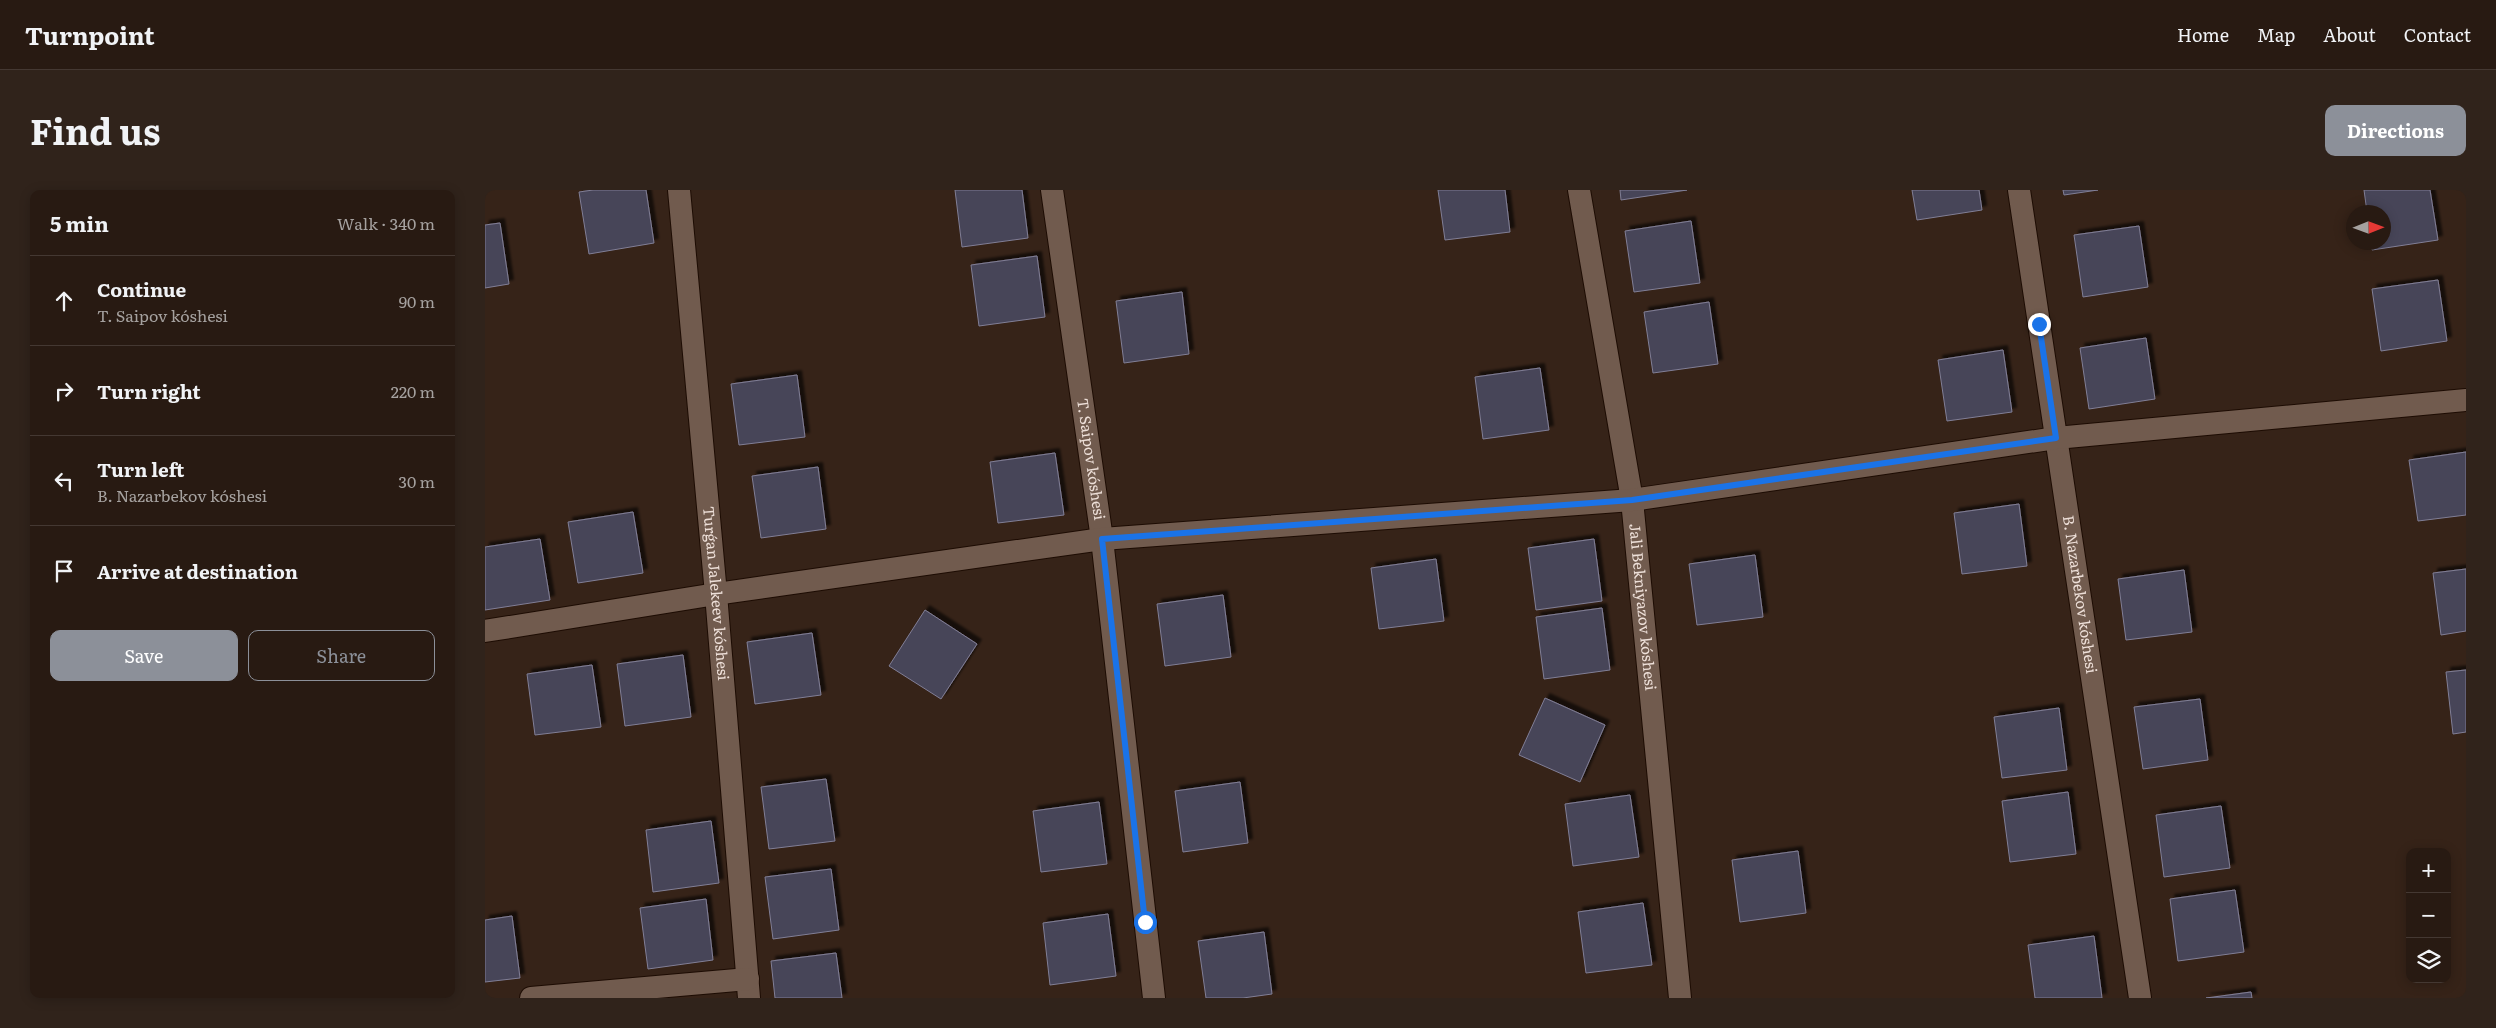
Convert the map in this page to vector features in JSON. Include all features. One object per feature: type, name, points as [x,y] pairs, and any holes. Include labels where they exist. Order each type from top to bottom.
[{"type":"street","name":"Turǵan Jalekeev kóshesi","points":[[679,190],[716,594],[748,988]]},
{"type":"street","name":"T. Saipov kóshesi","points":[[1052,190],[1102,539],[1154,998]]},
{"type":"street","name":"Jali Bekniyazov kóshesi","points":[[1579,190],[1632,500],[1680,998]]},
{"type":"street","name":"B. Nazarbekov kóshesi","points":[[2019,190],[2140,998]]},
{"type":"street","points":[[485,631],[716,594],[1102,539],[1632,500],[2056,438],[2466,400]]},
{"type":"street","points":[[531,998],[748,988]]},
{"type":"building","points":[[593,190],[646,190],[654,243],[589,254],[579,192]]},
{"type":"building","points":[[955,190],[1022,190],[1028,238],[962,247]]},
{"type":"building","points":[[1438,190],[1505,190],[1510,232],[1445,240]]},
{"type":"building","points":[[1620,190],[1687,190],[1621,200]]},
{"type":"building","points":[[1912,190],[1979,190],[1982,210],[1917,220]]},
{"type":"building","points":[[2063,190],[2098,190],[2064,195]]},
{"type":"building","points":[[2364,190],[2430,190],[2438,240],[2391,247],[2391,205],[2366,205]]},
{"type":"building","points":[[1691,221],[1700,283],[1634,292],[1625,231]]},
{"type":"building","points":[[500,223],[509,284],[485,288],[485,225]]},
{"type":"building","points":[[2139,226],[2148,287],[2083,297],[2074,235]]},
{"type":"building","points":[[1037,256],[1045,317],[979,326],[971,265]]},
{"type":"building","points":[[2438,280],[2447,341],[2381,351],[2372,289]]},
{"type":"building","points":[[1182,292],[1189,354],[1124,363],[1116,301]]},
{"type":"building","points":[[1709,302],[1718,364],[1653,373],[1644,312]]},
{"type":"building","points":[[2146,338],[2155,399],[2089,409],[2080,348]]},
{"type":"building","points":[[2003,350],[2012,412],[1947,421],[1938,360]]},
{"type":"building","points":[[1540,368],[1549,430],[1483,439],[1475,377]]},
{"type":"building","points":[[797,375],[805,437],[739,445],[731,384]]},
{"type":"building","points":[[2466,452],[2466,515],[2418,521],[2409,460]]},
{"type":"building","points":[[1055,453],[1064,515],[998,523],[990,462]]},
{"type":"building","points":[[818,467],[826,529],[761,538],[752,476]]},
{"type":"building","points":[[2019,504],[2027,566],[1962,574],[1954,513]]},
{"type":"building","points":[[633,512],[643,573],[578,583],[568,522]]},
{"type":"building","points":[[540,539],[550,600],[485,610],[485,547]]},
{"type":"building","points":[[1594,539],[1602,601],[1536,610],[1528,548]]},
{"type":"building","points":[[1755,555],[1763,617],[1697,625],[1689,564]]},
{"type":"building","points":[[1436,559],[1444,621],[1379,629],[1371,568]]},
{"type":"building","points":[[2466,569],[2466,631],[2441,635],[2433,573]]},
{"type":"building","points":[[2184,570],[2192,632],[2126,640],[2118,579]]},
{"type":"building","points":[[1223,595],[1231,657],[1165,666],[1157,604]]},
{"type":"building","points":[[1602,608],[1610,670],[1544,679],[1536,617]]},
{"type":"building","points":[[925,610],[977,644],[941,699],[889,666]]},
{"type":"building","points":[[812,633],[821,695],[755,704],[747,642]]},
{"type":"building","points":[[683,655],[691,717],[625,726],[617,664]]},
{"type":"building","points":[[592,665],[601,727],[535,735],[527,674]]},
{"type":"building","points":[[2466,670],[2466,732],[2453,734],[2446,672]]},
{"type":"building","points":[[1545,698],[1605,725],[1580,782],[1519,755]]},
{"type":"building","points":[[2200,699],[2208,760],[2143,769],[2134,707]]},
{"type":"building","points":[[2059,708],[2067,770],[2002,778],[1994,717]]},
{"type":"building","points":[[826,779],[835,841],[769,849],[761,787]]},
{"type":"building","points":[[1240,782],[1248,843],[1183,852],[1175,791]]},
{"type":"building","points":[[2068,792],[2076,854],[2010,862],[2002,801]]},
{"type":"building","points":[[1630,795],[1639,857],[1573,866],[1565,804]]},
{"type":"building","points":[[1099,802],[1107,864],[1041,872],[1033,811]]},
{"type":"building","points":[[2221,806],[2230,868],[2164,877],[2156,815]]},
{"type":"building","points":[[711,821],[719,883],[653,892],[646,830]]},
{"type":"building","points":[[1798,851],[1806,913],[1740,922],[1732,860]]},
{"type":"building","points":[[831,869],[839,930],[773,939],[765,877]]},
{"type":"building","points":[[2235,890],[2244,952],[2178,961],[2170,899]]},
{"type":"building","points":[[706,899],[713,960],[648,969],[640,908]]},
{"type":"building","points":[[1643,903],[1652,965],[1586,973],[1578,912]]},
{"type":"building","points":[[1108,914],[1116,976],[1050,985],[1043,923]]},
{"type":"building","points":[[512,916],[520,978],[485,982],[485,920]]},
{"type":"building","points":[[1264,932],[1272,994],[1243,998],[1206,998],[1198,941]]},
{"type":"building","points":[[2094,936],[2102,998],[2035,998],[2028,945]]},
{"type":"building","points":[[836,953],[842,998],[775,998],[771,961]]},
{"type":"building","points":[[2251,992],[2252,998],[2206,998]]},
{"type":"route","points":[[1145,922],[1102,539],[1632,500],[2056,438],[2039,324]]}]
